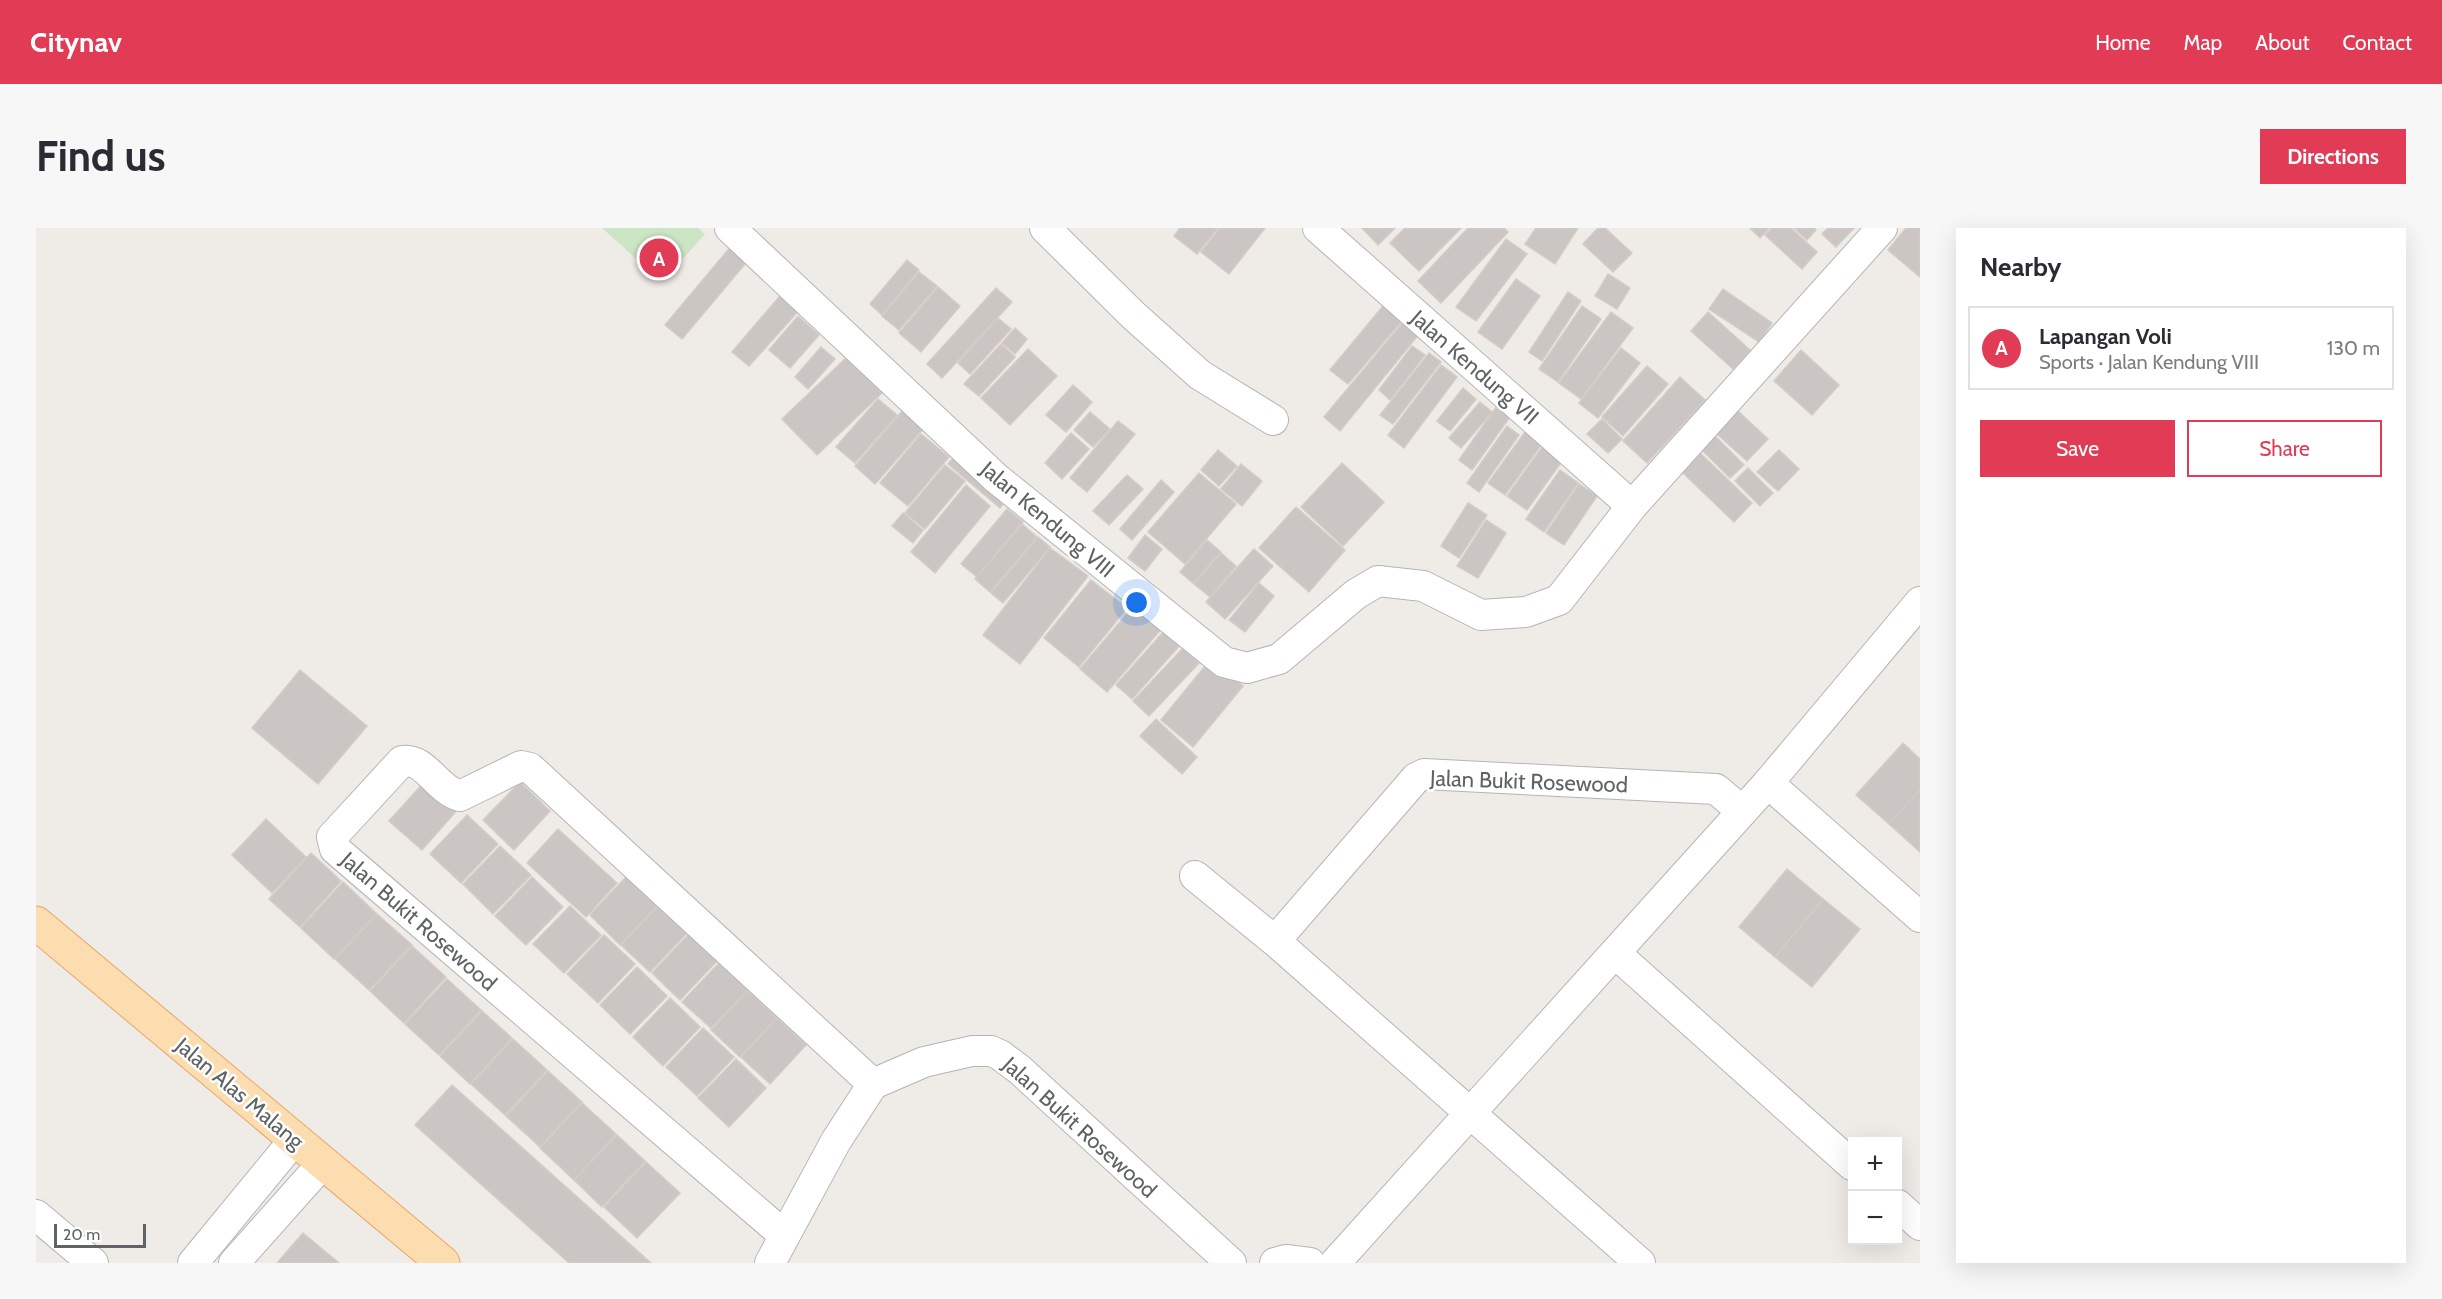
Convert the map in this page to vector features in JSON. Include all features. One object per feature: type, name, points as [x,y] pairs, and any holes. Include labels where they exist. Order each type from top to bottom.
[{"type":"main road","name":"Jalan Alas Malang","points":[[36,923],[443,1263]]},
{"type":"street","name":"Jalan Kendung VIII","points":[[731,228],[996,478],[1224,662],[1246,668],[1279,659],[1356,594],[1378,581],[1423,586],[1480,615],[1526,612],[1559,600],[1632,507],[1882,228]]},
{"type":"street","points":[[1045,228],[1133,315],[1200,375],[1273,420]]},
{"type":"street","name":"Jalan Kendung VII","points":[[1318,228],[1632,507]]},
{"type":"street","points":[[1335,1263],[1915,618]]},
{"type":"street","name":"Jalan Bukit Rosewood","points":[[784,1235],[335,849],[332,837],[402,761],[416,763],[452,795],[460,796],[521,766],[530,768],[873,1084],[924,1062],[972,1051],[991,1051],[1000,1055],[1232,1263]]},
{"type":"street","name":"Jalan Bukit Rosewood","points":[[1275,941],[1416,778],[1424,774],[1716,789],[1742,811]]},
{"type":"street","points":[[1768,783],[1920,917]]},
{"type":"street","points":[[1195,876],[1275,941],[1640,1263]]},
{"type":"street","points":[[1615,953],[1848,1161]]},
{"type":"street","points":[[770,1263],[836,1141],[873,1084]]},
{"type":"street","points":[[193,1263],[295,1139]]},
{"type":"street","points":[[234,1263],[324,1163]]},
{"type":"street","points":[[1902,1209],[1920,1225]]},
{"type":"street","points":[[36,1215],[93,1263]]},
{"type":"street","points":[[1275,1263],[1286,1260],[1310,1263]]},
{"type":"green space","points":[[602,228],[698,228],[705,234],[662,282]]},
{"type":"building","points":[[1180,228],[1218,228],[1197,254],[1174,236]]},
{"type":"building","points":[[1220,228],[1265,228],[1229,274],[1201,252]]},
{"type":"building","points":[[1362,228],[1395,228],[1378,245]]},
{"type":"building","points":[[1405,228],[1461,228],[1419,271],[1390,243]]},
{"type":"building","points":[[1468,228],[1504,228],[1508,232],[1441,303],[1418,281]]},
{"type":"building","points":[[1536,228],[1578,228],[1555,264],[1525,244]]},
{"type":"building","points":[[1598,228],[1605,228],[1632,253],[1613,272],[1583,244]]},
{"type":"building","points":[[1750,228],[1769,228],[1760,238]]},
{"type":"building","points":[[1772,228],[1791,228],[1817,252],[1802,269],[1765,235]]},
{"type":"building","points":[[1794,228],[1814,228],[1816,230],[1807,240]]},
{"type":"building","points":[[1828,228],[1854,228],[1836,247],[1822,234]]},
{"type":"building","points":[[1906,228],[1920,228],[1920,277],[1888,250]]},
{"type":"building","points":[[1506,239],[1527,254],[1476,321],[1456,307]]},
{"type":"building","points":[[733,244],[750,258],[682,339],[665,325]]},
{"type":"building","points":[[907,260],[919,270],[882,315],[870,304]]},
{"type":"building","points":[[919,272],[937,286],[899,330],[882,316]]},
{"type":"building","points":[[1608,274],[1630,288],[1617,309],[1595,296]]},
{"type":"building","points":[[1516,279],[1540,296],[1502,349],[1478,332]]},
{"type":"building","points":[[938,287],[960,306],[921,352],[899,333]]},
{"type":"building","points":[[996,288],[1012,302],[942,378],[927,364]]},
{"type":"building","points":[[1723,289],[1772,323],[1759,342],[1709,309]]},
{"type":"building","points":[[784,291],[802,307],[749,366],[732,352]]},
{"type":"building","points":[[1568,292],[1581,301],[1542,361],[1529,352]]},
{"type":"building","points":[[1383,306],[1401,322],[1348,384],[1330,370]]},
{"type":"building","points":[[1582,306],[1601,319],[1558,382],[1539,369]]},
{"type":"building","points":[[1611,312],[1633,328],[1581,399],[1559,383]]},
{"type":"building","points":[[1708,312],[1750,350],[1733,369],[1691,331]]},
{"type":"building","points":[[798,316],[819,335],[790,368],[769,350]]},
{"type":"building","points":[[998,318],[1011,329],[970,374],[958,363]]},
{"type":"building","points":[[1404,321],[1419,334],[1340,431],[1324,417]]},
{"type":"building","points":[[1015,328],[1027,339],[1015,354],[1002,343]]},
{"type":"building","points":[[1001,344],[1015,357],[979,396],[964,384]]},
{"type":"building","points":[[1412,346],[1425,355],[1390,400],[1379,390]]},
{"type":"building","points":[[821,347],[835,359],[808,389],[795,377]]},
{"type":"building","points":[[1621,348],[1640,363],[1598,418],[1579,403]]},
{"type":"building","points":[[1028,349],[1057,376],[1010,425],[981,398]]},
{"type":"building","points":[[1801,350],[1839,385],[1812,415],[1774,381]]},
{"type":"building","points":[[1429,353],[1441,362],[1393,424],[1380,415]]},
{"type":"building","points":[[847,357],[882,393],[817,455],[782,419]]},
{"type":"building","points":[[1441,365],[1457,377],[1404,448],[1388,435]]},
{"type":"building","points":[[1647,366],[1668,384],[1623,436],[1602,417]]},
{"type":"building","points":[[1680,377],[1705,400],[1647,463],[1623,441]]},
{"type":"building","points":[[1073,385],[1092,402],[1066,432],[1046,415]]},
{"type":"building","points":[[1463,388],[1476,399],[1450,431],[1437,421]]},
{"type":"building","points":[[878,399],[897,415],[855,463],[836,447]]},
{"type":"building","points":[[1501,400],[1515,410],[1472,470],[1459,460]]},
{"type":"building","points":[[1480,402],[1492,412],[1461,448],[1449,438]]},
{"type":"building","points":[[904,409],[925,427],[875,484],[855,466]]},
{"type":"building","points":[[1738,411],[1768,439],[1747,461],[1717,434]]},
{"type":"building","points":[[1090,412],[1110,429],[1093,447],[1074,430]]},
{"type":"building","points":[[1602,419],[1622,439],[1608,453],[1587,434]]},
{"type":"building","points":[[1118,421],[1135,434],[1087,492],[1070,478]]},
{"type":"building","points":[[1507,426],[1519,435],[1479,492],[1467,483]]},
{"type":"building","points":[[1525,432],[1542,444],[1505,495],[1488,483]]},
{"type":"building","points":[[1711,432],[1744,465],[1730,478],[1697,445]]},
{"type":"building","points":[[1071,433],[1089,449],[1062,479],[1045,463]]},
{"type":"building","points":[[921,434],[949,457],[908,506],[880,483]]},
{"type":"building","points":[[1545,443],[1565,457],[1527,510],[1507,496]]},
{"type":"building","points":[[1218,450],[1237,466],[1219,486],[1201,470]]},
{"type":"building","points":[[1779,450],[1799,469],[1778,491],[1757,472]]},
{"type":"building","points":[[1698,451],[1752,503],[1734,522],[1680,470]]},
{"type":"building","points":[[954,457],[1006,501],[1000,508],[948,464]]},
{"type":"building","points":[[1342,463],[1384,502],[1343,546],[1301,507]]},
{"type":"building","points":[[1241,464],[1262,481],[1242,506],[1221,489]]},
{"type":"building","points":[[945,465],[965,481],[925,529],[905,513]]},
{"type":"building","points":[[1748,468],[1773,493],[1760,506],[1735,481]]},
{"type":"building","points":[[1560,470],[1578,483],[1544,532],[1526,519]]},
{"type":"building","points":[[1199,473],[1236,504],[1185,564],[1148,532]]},
{"type":"building","points":[[1127,475],[1143,489],[1109,525],[1093,511]]},
{"type":"building","points":[[1161,480],[1174,492],[1132,540],[1120,529]]},
{"type":"building","points":[[1579,484],[1597,496],[1564,545],[1546,533]]},
{"type":"building","points":[[966,485],[990,506],[935,573],[911,552]]},
{"type":"building","points":[[1468,503],[1487,515],[1459,558],[1441,546]]},
{"type":"building","points":[[1296,507],[1345,550],[1309,592],[1259,548]]},
{"type":"building","points":[[1007,509],[1023,522],[977,577],[961,564]]},
{"type":"building","points":[[903,513],[923,530],[913,543],[892,526]]},
{"type":"building","points":[[1486,520],[1506,533],[1478,578],[1457,566]]},
{"type":"building","points":[[1022,524],[1037,537],[990,592],[975,579]]},
{"type":"building","points":[[1145,535],[1162,549],[1145,571],[1128,558]]},
{"type":"building","points":[[1038,537],[1050,547],[1003,603],[991,593]]},
{"type":"building","points":[[1207,540],[1221,552],[1193,583],[1180,572]]},
{"type":"building","points":[[1050,548],[1088,576],[1020,664],[983,635]]},
{"type":"building","points":[[1254,549],[1273,566],[1225,619],[1206,602]]},
{"type":"building","points":[[1221,553],[1236,566],[1210,597],[1194,584]]},
{"type":"building","points":[[1091,580],[1127,608],[1079,667],[1044,638]]},
{"type":"building","points":[[1259,583],[1274,596],[1245,632],[1229,620]]},
{"type":"building","points":[[1135,604],[1163,627],[1107,692],[1080,669]]},
{"type":"building","points":[[1165,630],[1181,644],[1132,699],[1116,685]]},
{"type":"building","points":[[1183,648],[1199,663],[1149,716],[1133,701]]},
{"type":"building","points":[[1210,660],[1243,686],[1193,747],[1161,720]]},
{"type":"building","points":[[300,670],[367,726],[318,784],[252,728]]},
{"type":"building","points":[[1156,719],[1197,757],[1182,774],[1140,736]]},
{"type":"building","points":[[1903,743],[1920,759],[1920,790],[1889,824],[1856,795]]},
{"type":"building","points":[[426,780],[458,809],[422,850],[389,821]]},
{"type":"building","points":[[520,782],[550,811],[514,850],[483,820]]},
{"type":"building","points":[[1920,790],[1920,852],[1889,824]]},
{"type":"building","points":[[467,815],[498,844],[461,883],[430,854]]},
{"type":"building","points":[[266,819],[306,857],[272,893],[232,855]]},
{"type":"building","points":[[558,829],[617,883],[586,917],[527,863]]},
{"type":"building","points":[[500,846],[531,875],[493,914],[463,884]]},
{"type":"building","points":[[311,853],[341,881],[300,927],[269,899]]},
{"type":"building","points":[[1787,869],[1823,899],[1775,957],[1739,927]]},
{"type":"building","points":[[532,877],[563,907],[526,945],[495,916]]},
{"type":"building","points":[[626,877],[657,906],[620,945],[590,915]]},
{"type":"building","points":[[343,882],[377,914],[334,959],[301,928]]},
{"type":"building","points":[[1823,899],[1860,929],[1812,987],[1775,957]]},
{"type":"building","points":[[570,906],[601,935],[564,973],[533,944]]},
{"type":"building","points":[[658,906],[687,933],[650,972],[621,945]]},
{"type":"building","points":[[377,914],[412,945],[369,990],[335,959]]},
{"type":"building","points":[[689,934],[717,961],[680,1000],[652,973]]},
{"type":"building","points":[[604,935],[635,964],[598,1003],[567,974]]},
{"type":"building","points":[[412,946],[446,977],[404,1023],[370,991]]},
{"type":"building","points":[[719,963],[748,990],[711,1028],[682,1002]]},
{"type":"building","points":[[637,967],[667,996],[630,1034],[600,1005]]},
{"type":"building","points":[[447,979],[481,1010],[439,1055],[405,1024]]},
{"type":"building","points":[[748,991],[777,1018],[740,1057],[711,1030]]},
{"type":"building","points":[[670,998],[700,1027],[663,1066],[633,1037]]},
{"type":"building","points":[[482,1011],[512,1038],[470,1084],[440,1056]]},
{"type":"building","points":[[777,1018],[806,1045],[770,1084],[741,1057]]},
{"type":"building","points":[[703,1028],[734,1057],[697,1096],[666,1067]]},
{"type":"building","points":[[513,1039],[547,1070],[505,1115],[471,1084]]},
{"type":"building","points":[[736,1059],[766,1088],[729,1127],[698,1098]]},
{"type":"building","points":[[548,1071],[582,1102],[540,1147],[506,1116]]},
{"type":"building","points":[[452,1085],[651,1263],[569,1263],[415,1125]]},
{"type":"building","points":[[582,1103],[616,1134],[574,1180],[540,1148]]},
{"type":"building","points":[[617,1135],[645,1161],[602,1207],[574,1180]]},
{"type":"building","points":[[646,1162],[680,1193],[637,1238],[604,1207]]},
{"type":"building","points":[[303,1233],[339,1263],[277,1263]]},
{"type":"place","name":"Lapangan Voli","points":[[659,258]]}]
